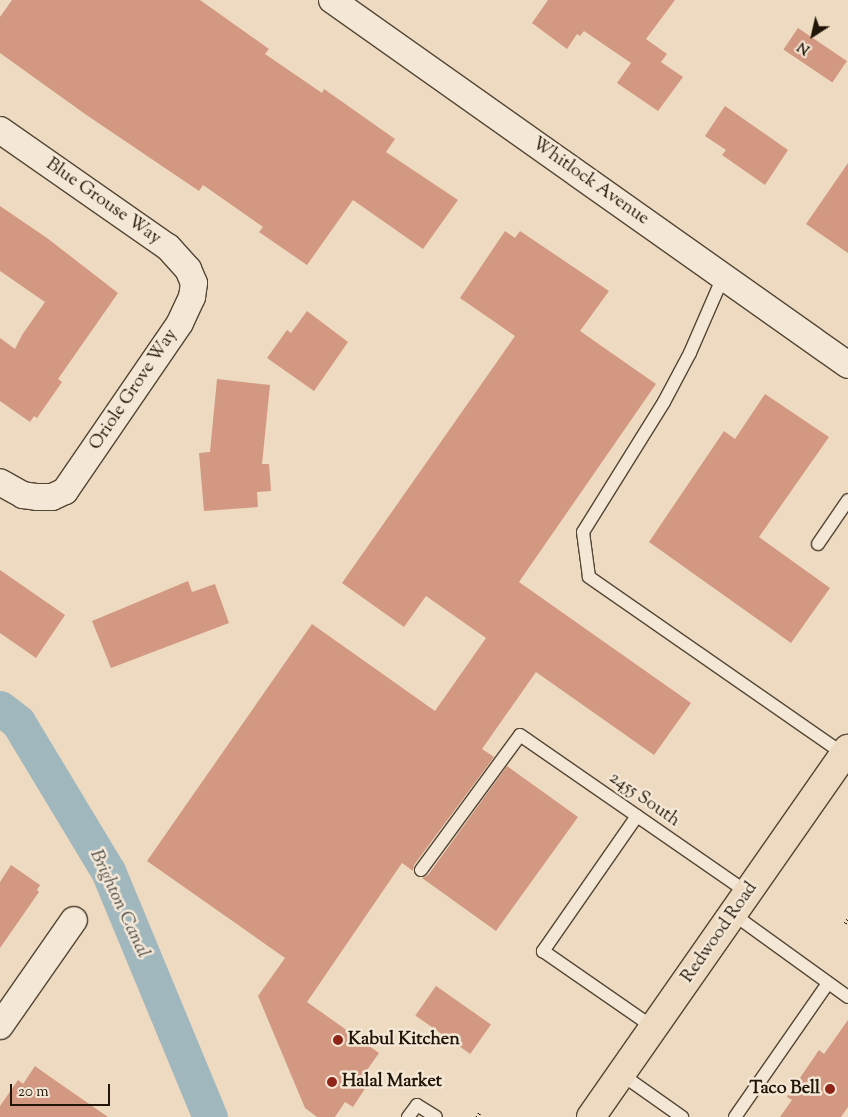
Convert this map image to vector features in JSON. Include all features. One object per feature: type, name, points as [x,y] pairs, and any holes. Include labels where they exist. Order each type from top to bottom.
[{"type":"main road","name":"Redwood Road","points":[[591,1117],[846,751]]},
{"type":"street","name":"Whitlock Avenue","points":[[332,0],[848,365]]},
{"type":"street","name":"Blue Grouse Way","points":[[0,130],[168,247],[188,269],[194,283]]},
{"type":"street","name":"Oriole Grove Way","points":[[0,482],[23,494],[37,497],[52,497],[65,491],[180,323],[192,297],[194,283]]},
{"type":"street","points":[[0,1026],[74,920]]},
{"type":"lane","points":[[724,277],[690,353],[664,402],[583,532],[589,577],[846,751]]},
{"type":"lane","points":[[818,544],[848,500]]},
{"type":"lane","name":"2455 South","points":[[421,870],[520,735],[637,816],[740,903],[828,983],[848,997]]},
{"type":"lane","points":[[637,816],[543,951],[654,1028]]},
{"type":"lane","points":[[735,1117],[828,983]]},
{"type":"lane","points":[[621,1074],[682,1117]]},
{"type":"lane","points":[[408,1117],[417,1104],[436,1117]]},
{"type":"path","points":[[845,923],[848,919]]},
{"type":"path","points":[[477,1117],[480,1112]]},
{"type":"building","points":[[12,0],[200,0],[269,49],[265,54],[322,93],[324,89],[395,139],[386,152],[458,200],[423,249],[353,200],[307,265],[259,232],[263,227],[203,185],[199,191],[85,114],[0,53],[0,17]]},
{"type":"building","points":[[548,0],[675,0],[646,39],[667,54],[661,62],[683,77],[658,111],[617,83],[631,63],[584,31],[580,36],[577,34],[567,49],[532,23]]},
{"type":"building","points":[[798,28],[847,61],[832,83],[783,50]]},
{"type":"building","points":[[725,106],[788,150],[765,185],[722,155],[726,150],[705,136]]},
{"type":"building","points":[[848,163],[848,253],[806,224]]},
{"type":"building","points":[[0,206],[47,238],[118,293],[58,379],[62,382],[37,418],[34,416],[30,422],[0,401],[0,338],[15,349],[22,335],[45,302],[0,271]]},
{"type":"building","points":[[505,231],[515,238],[520,231],[609,291],[580,331],[656,384],[519,582],[691,703],[654,755],[536,672],[482,749],[494,757],[414,865],[413,871],[402,863],[307,1002],[379,1053],[365,1073],[372,1078],[353,1107],[345,1102],[335,1117],[317,1117],[305,1108],[258,996],[285,958],[147,861],[312,624],[435,711],[486,638],[426,596],[404,627],[342,583],[515,336],[460,298]]},
{"type":"building","points":[[307,311],[348,342],[314,391],[267,358],[287,330],[291,333]]},
{"type":"building","points":[[217,379],[270,385],[262,464],[269,464],[271,491],[257,492],[258,507],[204,511],[199,453],[210,452]]},
{"type":"building","points":[[765,394],[829,437],[759,537],[830,588],[791,643],[649,542],[724,431],[735,439]]},
{"type":"building","points":[[0,570],[65,615],[36,658],[0,633]]},
{"type":"building","points":[[188,581],[192,592],[215,584],[229,623],[111,668],[92,621]]},
{"type":"building","points":[[507,766],[578,817],[496,931],[422,878],[428,875]]},
{"type":"building","points":[[11,865],[40,885],[37,890],[39,892],[0,948],[0,882]]},
{"type":"building","points":[[436,986],[491,1024],[470,1054],[415,1015]]},
{"type":"building","points":[[848,1020],[848,1107],[841,1117],[780,1117],[792,1100],[787,1097],[819,1050],[824,1054]]},
{"type":"building","points":[[35,1066],[108,1117],[0,1117],[0,1106],[18,1080],[23,1084]]},
{"type":"waterway","name":"Brighton Canal","points":[[0,708],[18,722],[108,871],[210,1117]]},
{"type":"place","name":"Kabul Kitchen","points":[[338,1040]]},
{"type":"place","name":"Halal Market","points":[[332,1082]]},
{"type":"place","name":"Taco Bell","points":[[830,1089]]}]
